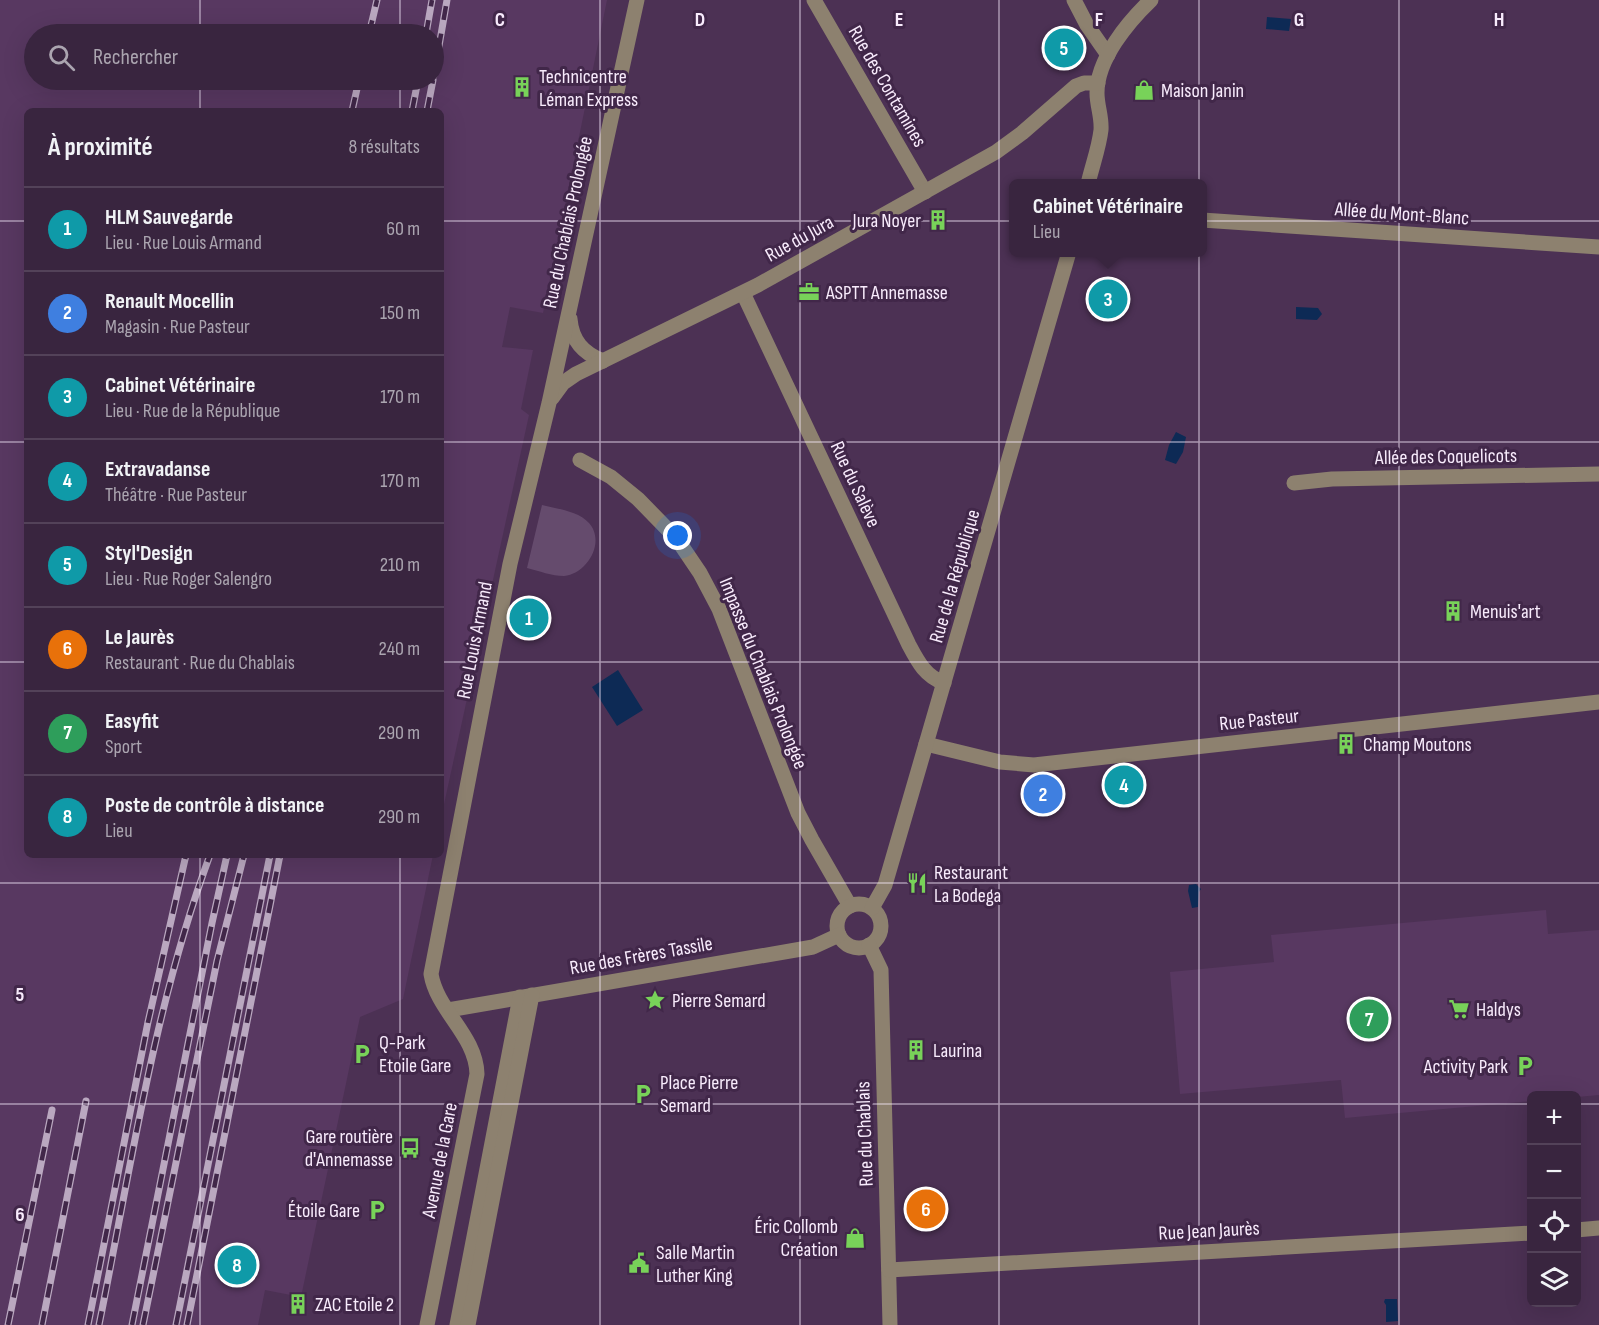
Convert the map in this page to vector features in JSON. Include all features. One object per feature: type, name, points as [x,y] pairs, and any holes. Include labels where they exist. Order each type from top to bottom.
[{"type":"street","name":"Rue du Chablais Prolongée","points":[[548,410],[636,0]]},
{"type":"street","name":"Rue des Contamines","points":[[814,0],[925,192]]},
{"type":"street","points":[[1074,0],[1087,25],[1108,55]]},
{"type":"street","points":[[1089,179],[1101,129],[1097,97],[1098,83],[1108,55],[1123,30],[1151,0]]},
{"type":"street","name":"Rue du Jura","points":[[548,410],[555,392],[567,381],[742,293],[925,192],[1010,143],[1076,86],[1084,83],[1098,83]]},
{"type":"street","name":"Allée du Mont-Blanc","points":[[1207,220],[1599,247]]},
{"type":"street","name":"Rue de la République","points":[[872,908],[885,885],[1068,257]]},
{"type":"street","name":"Rue du Salève","points":[[742,293],[918,663],[928,675],[944,682]]},
{"type":"street","points":[[570,311],[576,341],[589,355],[603,361]]},
{"type":"street","name":"Rue Louis Armand","points":[[448,1010],[433,986],[431,974],[510,564],[548,410]]},
{"type":"street","name":"Impasse du Chablais Prolongée","points":[[580,460],[611,477],[638,499],[677,539],[700,573],[719,609],[798,813],[850,906]]},
{"type":"street","name":"Allée des Coquelicots","points":[[1294,483],[1332,478],[1599,474]]},
{"type":"street","name":"Rue Pasteur","points":[[926,744],[1000,762],[1034,765],[1599,702]]},
{"type":"street","points":[[858,904],[872,908],[879,916],[881,927],[878,937],[863,947],[846,944],[839,935],[838,918],[850,906],[858,904]]},
{"type":"street","name":"Rue des Frères Tassile","points":[[448,1010],[813,946],[839,935]]},
{"type":"street","name":"Rue du Chablais","points":[[869,945],[881,970],[890,1325]]},
{"type":"street","points":[[457,1325],[526,996]]},
{"type":"street","points":[[468,1325],[526,996]]},
{"type":"street","name":"Avenue de la Gare","points":[[428,1325],[477,1074],[472,1050],[448,1010]]},
{"type":"street","points":[[1581,1230],[1599,1228]]},
{"type":"street","name":"Rue Jean Jaurès","points":[[889,1270],[1527,1233]]},
{"type":"shaded area","points":[[0,0],[607,0],[543,313],[510,307],[502,347],[533,350],[521,409],[529,415],[444,804],[444,108],[24,108],[24,858],[432,858],[403,999],[360,1017],[301,1297],[265,1290],[258,1325],[0,1325]]},
{"type":"shaded area","points":[[542,505],[579,516],[589,523],[594,531],[595,548],[592,556],[580,570],[559,576],[527,568]]},
{"type":"shaded area","points":[[1546,910],[1548,934],[1599,930],[1599,1095],[1581,1097],[1581,1091],[1527,1091],[1527,1101],[1345,1118],[1341,1080],[1180,1094],[1170,972],[1274,962],[1271,935]]},
{"type":"water","points":[[1267,17],[1291,19],[1289,31],[1266,29]]},
{"type":"water","points":[[1296,307],[1318,308],[1322,314],[1317,320],[1296,319]]},
{"type":"water","points":[[1176,432],[1186,437],[1183,452],[1176,464],[1165,460]]},
{"type":"water","points":[[618,670],[643,710],[617,726],[592,687]]},
{"type":"water","points":[[1196,884],[1201,889],[1198,907],[1192,908],[1189,885]]},
{"type":"water","points":[[1385,1299],[1397,1299],[1398,1321],[1386,1322]]},
{"type":"railway","points":[[371,24],[377,0]]},
{"type":"railway","points":[[428,24],[432,0]]},
{"type":"railway","points":[[443,24],[447,0]]},
{"type":"railway","points":[[353,108],[357,90]]},
{"type":"railway","points":[[413,108],[416,90]]},
{"type":"railway","points":[[428,108],[431,90]]},
{"type":"railway","points":[[88,1325],[148,1022],[185,858]]},
{"type":"railway","points":[[99,1325],[133,1147],[159,1028],[190,912],[209,858]]},
{"type":"railway","points":[[132,1325],[226,858]]},
{"type":"railway","points":[[143,1325],[217,961],[243,858]]},
{"type":"railway","points":[[176,1325],[269,858]]},
{"type":"railway","points":[[187,1325],[279,858]]},
{"type":"railway","points":[[42,1325],[86,1101]]},
{"type":"railway","points":[[8,1325],[52,1110]]},
{"type":"place","name":"Styl'Design","points":[[1064,48]]},
{"type":"place","name":"Technicentre Léman Express","points":[[522,87]]},
{"type":"place","name":"Maison Janin","points":[[1144,90]]},
{"type":"place","name":"Jura Noyer","points":[[938,220]]},
{"type":"place","name":"ASPTT Annemasse","points":[[809,292]]},
{"type":"place","name":"Cabinet Vétérinaire","points":[[1108,299]]},
{"type":"place","name":"Menuis'art","points":[[1453,611]]},
{"type":"place","name":"HLM Sauvegarde","points":[[529,618]]},
{"type":"place","name":"Champ Moutons","points":[[1346,744]]},
{"type":"place","name":"Extravadanse","points":[[1124,785]]},
{"type":"place","name":"Renault Mocellin","points":[[1043,794]]},
{"type":"place","name":"Restaurant La Bodega","points":[[917,883]]},
{"type":"place","name":"Pierre Semard","points":[[655,1000]]},
{"type":"place","name":"Haldys","points":[[1459,1009]]},
{"type":"place","name":"Easyfit","points":[[1369,1019]]},
{"type":"place","name":"Laurina","points":[[916,1050]]},
{"type":"place","name":"Q-Park Etoile Gare","points":[[362,1054]]},
{"type":"place","name":"Activity Park","points":[[1525,1066]]},
{"type":"place","name":"Place Pierre Semard","points":[[643,1094]]},
{"type":"place","name":"Gare routière d'Annemasse","points":[[410,1148]]},
{"type":"place","name":"Le Jaurès","points":[[926,1209]]},
{"type":"place","name":"Étoile Gare","points":[[377,1210]]},
{"type":"place","name":"Éric Collomb Création","points":[[855,1238]]},
{"type":"place","name":"Salle Martin Luther King","points":[[639,1263]]},
{"type":"place","name":"Poste de contrôle à distance","points":[[237,1265]]},
{"type":"place","name":"ZAC Etoile 2","points":[[298,1304]]}]
